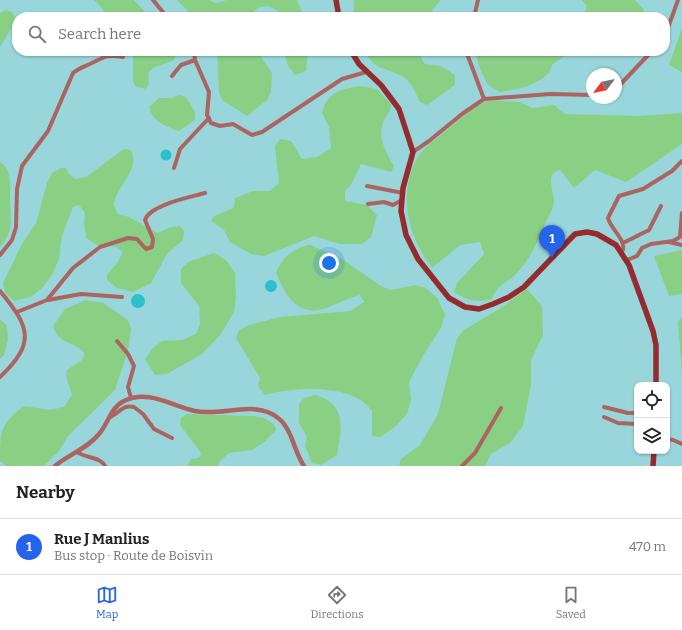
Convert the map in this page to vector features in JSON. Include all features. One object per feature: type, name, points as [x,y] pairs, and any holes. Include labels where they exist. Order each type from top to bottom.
[{"type":"main road","points":[[336,0],[338,12]]},
{"type":"main road","points":[[354,56],[366,72],[381,85],[399,109],[413,152],[403,193],[401,211],[406,235],[418,259],[449,298],[465,307],[479,309],[509,297],[524,287],[575,234],[587,232],[597,234],[616,245],[627,260],[654,331],[656,345],[656,382]]},
{"type":"main road","points":[[653,466],[654,454]]},
{"type":"street","points":[[153,0],[163,12]]},
{"type":"street","points":[[475,12],[478,0]]},
{"type":"street","points":[[670,22],[678,0]]},
{"type":"street","points":[[0,255],[12,240],[16,227],[17,190],[22,166],[48,130],[73,73],[79,68],[89,65],[103,56]]},
{"type":"street","points":[[118,56],[123,57]]},
{"type":"street","points":[[195,56],[210,92],[208,115],[211,123],[220,126],[233,124],[252,135],[262,132],[342,79],[366,72]]},
{"type":"street","points":[[468,56],[484,99]]},
{"type":"street","points":[[622,83],[647,56]]},
{"type":"street","points":[[172,76],[181,65],[196,60]]},
{"type":"street","points":[[413,152],[484,99],[550,94],[586,95]]},
{"type":"street","points":[[174,168],[180,149],[209,118]]},
{"type":"street","points":[[622,252],[624,248],[623,243],[612,228],[608,218],[617,198],[621,195],[643,189],[672,171],[682,161]]},
{"type":"street","points":[[367,186],[403,193]]},
{"type":"street","points":[[47,300],[73,268],[100,247],[128,238],[137,239],[146,249],[152,247],[153,239],[145,220],[148,215],[172,202],[205,193]]},
{"type":"street","points":[[368,204],[384,202],[393,205],[402,200]]},
{"type":"street","points":[[623,243],[649,230],[661,206]]},
{"type":"street","points":[[627,260],[637,256],[642,248],[651,244],[677,239],[682,235],[682,214]]},
{"type":"street","points":[[666,242],[682,245]]},
{"type":"street","points":[[0,291],[17,312],[25,327],[24,345],[14,364],[0,377]]},
{"type":"street","points":[[17,312],[47,300],[81,294],[122,297]]},
{"type":"street","points":[[117,341],[128,354],[134,366],[128,387],[131,398]]},
{"type":"street","points":[[55,466],[92,443],[100,434],[118,405],[131,398],[138,397],[162,400],[195,412],[260,410],[273,414],[279,418],[287,429],[296,453],[304,466]]},
{"type":"street","points":[[110,417],[115,415],[124,407],[131,406],[142,414],[154,429],[172,438]]},
{"type":"street","points":[[604,407],[634,413]]},
{"type":"street","points":[[462,466],[474,453],[501,408]]},
{"type":"street","points":[[604,417],[618,423],[634,424]]},
{"type":"street","points":[[670,440],[682,444]]},
{"type":"street","points":[[77,452],[85,457],[101,461],[105,466]]},
{"type":"green space","points":[[94,0],[134,0],[145,12],[104,12]]},
{"type":"green space","points":[[177,0],[210,0],[215,3],[227,0],[297,0],[302,12],[278,12],[269,6],[260,7],[253,12],[189,12]]},
{"type":"green space","points":[[354,0],[441,0],[430,12],[353,12]]},
{"type":"green space","points":[[582,0],[635,0],[645,12],[584,12],[587,6]]},
{"type":"green space","points":[[6,10],[12,12],[12,27],[0,47],[0,13]]},
{"type":"green space","points":[[682,28],[682,72],[669,65]]},
{"type":"green space","points":[[133,56],[176,56],[174,60],[153,68],[148,73],[149,84],[145,89],[135,86],[133,80]]},
{"type":"green space","points":[[217,56],[260,56],[272,73],[271,92],[267,100],[247,116],[222,100],[219,92]]},
{"type":"green space","points":[[285,56],[308,56],[306,71],[295,75],[288,66]]},
{"type":"green space","points":[[367,56],[421,56],[425,64],[441,66],[455,75],[455,85],[427,105],[420,102],[413,88],[405,78],[381,68],[372,62]]},
{"type":"green space","points":[[476,56],[568,56],[563,57],[552,65],[549,73],[542,79],[526,87],[500,92],[488,85]]},
{"type":"green space","points":[[360,86],[377,89],[391,104],[390,110],[382,124],[381,131],[385,149],[394,166],[391,172],[361,164],[351,185],[345,191],[345,201],[367,205],[377,215],[371,237],[362,244],[340,244],[314,236],[264,256],[251,254],[230,242],[224,230],[211,221],[214,216],[234,208],[235,198],[253,191],[270,191],[279,183],[275,146],[280,139],[291,141],[302,159],[317,157],[331,148],[329,127],[322,113],[324,106],[331,96],[341,90]]},
{"type":"green space","points":[[179,95],[186,97],[195,112],[195,120],[179,131],[160,123],[153,116],[149,107],[159,98],[172,98]]},
{"type":"green space","points":[[489,100],[520,102],[532,108],[554,105],[565,114],[638,116],[682,113],[682,144],[626,182],[595,170],[574,188],[560,170],[555,172],[551,179],[554,197],[553,207],[529,257],[515,275],[496,291],[492,299],[477,301],[467,299],[454,292],[457,283],[484,254],[480,242],[460,245],[432,268],[417,243],[412,230],[408,216],[407,202],[411,174],[419,155],[431,142],[468,112]]},
{"type":"green space","points":[[124,149],[131,150],[133,165],[115,199],[114,206],[118,214],[129,217],[158,233],[170,227],[180,226],[184,231],[183,240],[167,254],[151,283],[133,292],[117,288],[107,280],[107,275],[118,262],[123,251],[116,247],[97,245],[86,238],[84,223],[85,213],[79,205],[73,207],[62,236],[59,259],[52,275],[42,288],[31,297],[14,301],[5,293],[3,283],[23,242],[36,223],[47,183],[52,173],[61,168],[66,168],[69,174],[75,179],[86,177]]},
{"type":"green space","points":[[0,162],[7,170],[10,179],[11,225],[8,236],[0,247]]},
{"type":"green space","points":[[310,245],[342,259],[381,286],[391,290],[415,285],[426,288],[438,299],[445,315],[441,328],[424,354],[409,382],[411,400],[407,414],[395,427],[380,437],[372,436],[372,410],[359,399],[347,394],[324,389],[299,389],[265,395],[258,386],[260,378],[236,338],[239,330],[249,325],[280,317],[351,311],[364,302],[360,295],[323,309],[311,310],[297,305],[291,300],[282,287],[276,272],[289,254],[298,248]]},
{"type":"green space","points":[[682,250],[682,294],[669,296],[654,256]]},
{"type":"green space","points":[[214,253],[226,260],[235,273],[236,297],[234,312],[221,334],[202,354],[167,374],[155,375],[145,359],[153,348],[162,341],[182,340],[196,334],[200,324],[199,306],[181,283],[181,269],[188,262]]},
{"type":"green space","points":[[527,289],[542,306],[543,335],[531,360],[531,385],[523,426],[510,443],[491,454],[485,466],[399,466],[401,459],[420,445],[438,414],[457,338],[464,330],[499,309]]},
{"type":"green space","points":[[86,300],[103,303],[128,320],[131,329],[128,351],[115,390],[67,437],[60,450],[44,466],[6,466],[0,461],[0,442],[3,429],[10,418],[24,406],[50,410],[64,407],[72,395],[66,376],[67,370],[82,360],[85,354],[81,349],[60,338],[53,326],[65,309]]},
{"type":"green space","points":[[682,317],[682,375],[678,322]]},
{"type":"green space","points":[[0,319],[7,326],[8,340],[4,355],[0,359]]},
{"type":"green space","points":[[315,395],[326,399],[333,405],[338,411],[340,419],[340,436],[337,455],[321,465],[312,463],[305,446],[307,437],[299,423],[299,404],[304,398]]},
{"type":"green space","points":[[187,414],[253,416],[264,418],[274,424],[276,430],[263,443],[252,450],[229,453],[219,462],[219,466],[187,466],[191,459],[199,458],[201,453],[180,425],[181,418]]},
{"type":"water","points":[[166,149],[170,151],[172,155],[170,159],[166,161],[162,159],[160,155],[162,151]]},
{"type":"water","points":[[269,280],[273,280],[277,286],[273,292],[269,292],[265,288],[265,284]]},
{"type":"water","points":[[138,294],[143,296],[145,301],[143,306],[138,308],[133,306],[131,301],[133,296]]},
{"type":"place","name":"Rue J Manlius","points":[[552,258]]}]
